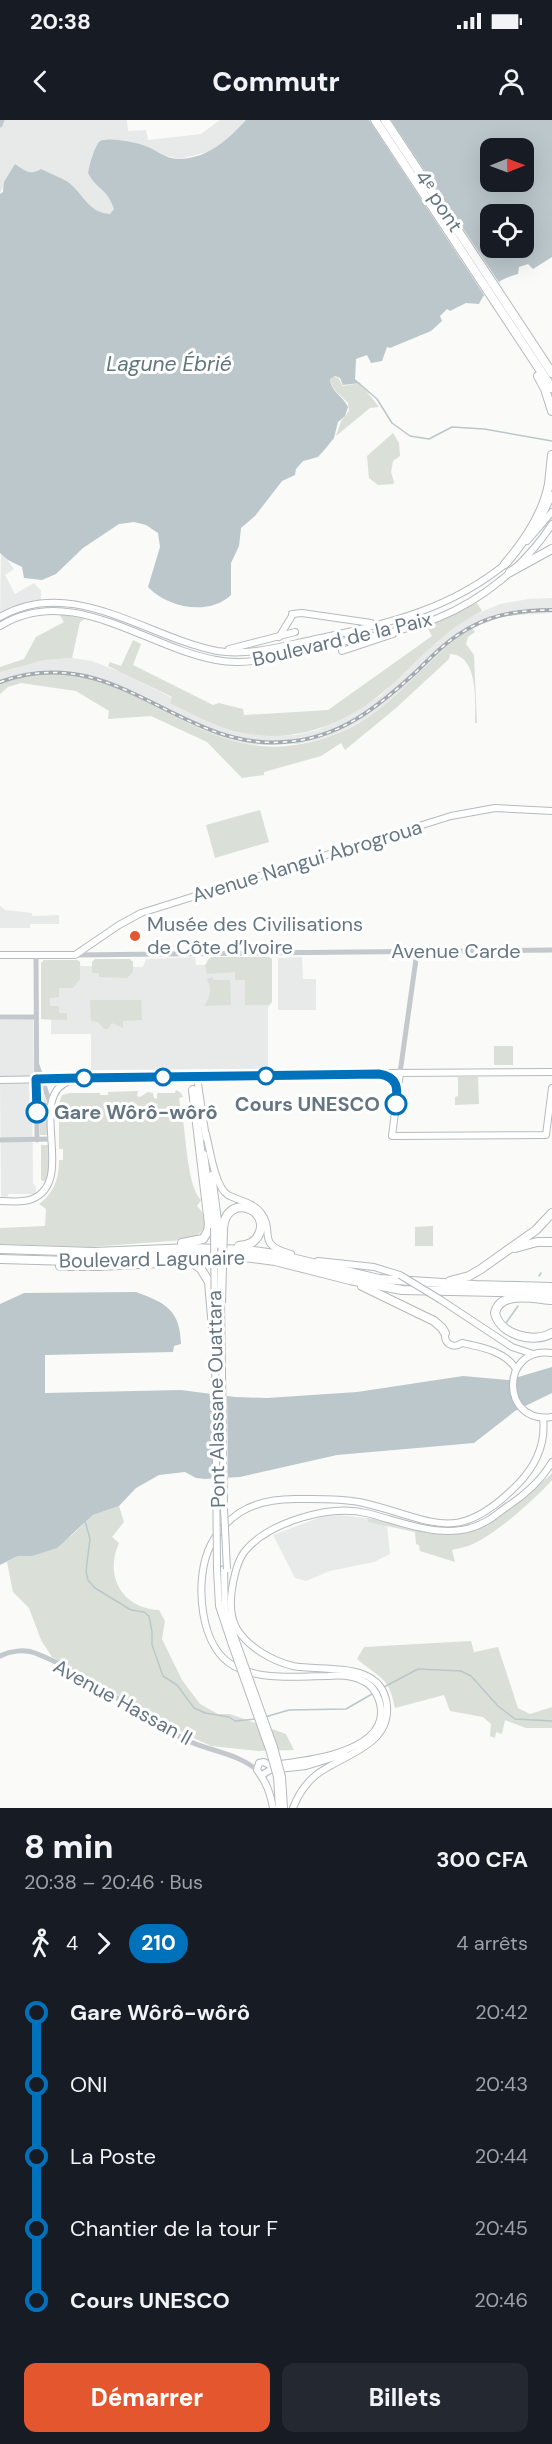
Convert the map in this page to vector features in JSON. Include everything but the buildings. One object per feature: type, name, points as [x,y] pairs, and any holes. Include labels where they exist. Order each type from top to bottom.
[{"type":"highway","name":"4ᵉ pont","points":[[375,120],[516,335]]},
{"type":"highway","name":"4ᵉ pont","points":[[385,120],[552,372]]},
{"type":"highway","points":[[516,335],[552,388]]},
{"type":"highway","points":[[516,335],[545,389],[552,411]]},
{"type":"highway","points":[[505,564],[531,529],[542,505],[549,483],[552,455]]},
{"type":"highway","points":[[510,572],[552,549]]},
{"type":"highway","points":[[142,1249],[195,1242],[203,1239],[208,1231],[207,1201],[193,1090]]},
{"type":"highway","points":[[213,1248],[251,1244],[258,1237],[261,1228],[255,1212],[244,1208],[235,1209],[229,1212],[218,1228],[220,1303]]},
{"type":"highway","points":[[443,1283],[475,1273],[536,1230],[552,1213]]},
{"type":"highway","points":[[500,1255],[528,1244],[552,1242]]},
{"type":"highway","name":"Boulevard Lagunaire","points":[[0,1249],[94,1252],[213,1248],[246,1250],[289,1257],[379,1279],[552,1287]]},
{"type":"highway","name":"Boulevard Lagunaire","points":[[0,1259],[38,1261],[150,1256],[244,1257],[275,1261],[350,1281],[402,1290],[552,1293]]},
{"type":"highway","points":[[289,1257],[306,1259]]},
{"type":"highway","points":[[38,1261],[76,1267],[190,1262],[199,1267],[205,1274],[210,1288],[216,1377]]},
{"type":"highway","points":[[350,1281],[434,1321],[445,1334]]},
{"type":"highway","points":[[552,1300],[508,1298],[499,1305],[495,1313],[501,1325],[518,1335],[538,1337],[552,1333]]},
{"type":"main road","name":"Boulevard de la Paix","points":[[531,536],[552,495]]},
{"type":"main road","name":"Boulevard de la Paix","points":[[0,616],[19,607],[60,602],[79,605],[218,651],[250,651],[290,645],[413,616],[448,601],[477,585],[505,564],[552,512]]},
{"type":"main road","name":"Boulevard de la Paix","points":[[0,626],[21,615],[37,611],[68,611],[92,617],[216,660],[260,660],[439,618],[510,572],[543,538],[552,524]]},
{"type":"main road","points":[[543,538],[552,532]]},
{"type":"main road","points":[[279,637],[292,615],[302,613],[361,623],[392,621]]},
{"type":"main road","points":[[92,617],[98,622],[126,633]]},
{"type":"main road","points":[[342,651],[408,627]]},
{"type":"main road","points":[[218,651],[295,632]]},
{"type":"main road","name":"Avenue Nangui Abrogroua","points":[[75,955],[141,913],[451,816],[486,808],[552,811]]},
{"type":"main road","name":"Avenue Carde","points":[[0,955],[75,955]]},
{"type":"main road","points":[[0,1080],[552,1072]]},
{"type":"main road","points":[[400,1073],[392,1136],[546,1135],[552,1088]]},
{"type":"main road","points":[[544,1073],[552,1079]]},
{"type":"main road","points":[[379,1074],[391,1077],[398,1089]]},
{"type":"main road","points":[[194,1077],[193,1090],[218,1228]]},
{"type":"main road","points":[[194,1077],[221,1189],[230,1196],[251,1204],[261,1212],[272,1246],[280,1251],[306,1259],[374,1267],[400,1275],[512,1347],[533,1354],[551,1352]]},
{"type":"main road","points":[[0,1201],[32,1199],[45,1189],[51,1174],[53,1096],[59,1086],[79,1078]]},
{"type":"main road","points":[[37,1112],[43,1107],[51,1108]]},
{"type":"main road","points":[[206,1134],[218,1228]]},
{"type":"main road","name":"Pont Alassane Ouattara","points":[[218,1228],[216,1377],[223,1569]]},
{"type":"main road","name":"Pont Alassane Ouattara","points":[[220,1303],[223,1569]]},
{"type":"main road","points":[[445,1334],[445,1340],[450,1345],[456,1346],[462,1343],[490,1351],[509,1360],[515,1372]]},
{"type":"main road","points":[[533,1354],[524,1360],[515,1372],[513,1393],[524,1410],[543,1418],[552,1417]]},
{"type":"main road","points":[[269,1768],[320,1757],[365,1741],[378,1725],[381,1705],[373,1689],[356,1677],[261,1675],[236,1667],[219,1654],[205,1626],[203,1575],[209,1549],[225,1525],[246,1509],[262,1503],[285,1499],[323,1498],[358,1502],[431,1522],[449,1524],[467,1521],[494,1508],[531,1469],[541,1447],[543,1418]]},
{"type":"main road","points":[[235,1626],[231,1609],[231,1594],[239,1562],[245,1551],[261,1537],[324,1512],[345,1510],[363,1512],[438,1531],[474,1527],[486,1522],[531,1489],[552,1462]]},
{"type":"main road","points":[[223,1569],[231,1594]]},
{"type":"main road","points":[[223,1569],[224,1600],[234,1645]]},
{"type":"main road","points":[[223,1569],[219,1606],[274,1748],[284,1808]]},
{"type":"main road","points":[[224,1600],[235,1626],[255,1647],[277,1661],[302,1667],[359,1672],[376,1682],[385,1699],[386,1716],[380,1732],[363,1747],[315,1776],[304,1788],[293,1808]]},
{"type":"main road","points":[[273,1808],[270,1791],[260,1769],[321,1763],[363,1747]]},
{"type":"main road","name":"Avenue Hassan II","points":[[260,1769],[266,1762],[269,1768]]},
{"type":"main road","points":[[279,1777],[279,1808]]},
{"type":"street","points":[[0,125],[2,120]]},
{"type":"street","name":"Avenue Carde","points":[[75,955],[552,950]]},
{"type":"street","points":[[400,1073],[417,952]]},
{"type":"street","points":[[36,955],[36,1063],[51,1108]]},
{"type":"street","points":[[0,1017],[36,1017]]},
{"type":"street","points":[[37,1140],[40,1079]]},
{"type":"street","points":[[0,1140],[52,1139]]},
{"type":"street","name":"Avenue Hassan II","points":[[0,1658],[24,1651],[43,1658],[72,1672],[184,1739],[260,1769]]},
{"type":"shaded area","points":[[0,120],[127,120],[128,131],[146,130],[148,140],[201,134],[220,120],[246,120],[215,150],[180,159],[160,155],[144,145],[104,139],[88,173],[111,199],[114,209],[110,214],[101,214],[94,210],[69,183],[41,169],[35,173],[27,172],[15,164],[0,194]]},
{"type":"shaded area","points":[[334,376],[343,386],[360,383],[379,407],[370,408],[336,436],[341,421],[349,411],[348,403],[331,383],[330,379]]},
{"type":"shaded area","points":[[393,433],[399,443],[400,456],[393,461],[391,472],[394,482],[378,485],[369,478],[367,456]]},
{"type":"shaded area","points":[[1,552],[14,569],[5,575],[15,594],[34,583],[41,591],[41,600],[18,605],[0,614]]},
{"type":"shaded area","points":[[552,598],[552,613],[504,616],[472,628],[387,704],[367,718],[343,731],[298,744],[240,744],[217,738],[95,678],[45,674],[0,684],[0,672],[45,660],[72,658],[92,661],[123,673],[172,698],[170,702],[241,733],[262,736],[296,735],[318,730],[380,696],[445,633],[467,618],[500,604]]},
{"type":"shaded area","points":[[477,603],[482,611],[448,632],[366,705],[328,725],[307,732],[265,736],[223,728],[170,703],[172,697],[108,666],[110,662],[121,666],[133,640],[141,644],[133,665],[213,705],[219,703],[243,709],[244,715],[328,710],[432,636],[427,627]]},
{"type":"shaded area","points":[[59,614],[85,619],[80,622],[72,658],[45,660],[0,672],[0,667],[24,659],[36,637],[64,622]]},
{"type":"shaded area","points":[[472,628],[475,632],[468,637],[466,644],[474,655],[477,723],[475,723],[475,692],[471,671],[459,656],[450,654],[449,659],[396,708],[345,750],[341,743],[321,756],[264,772],[264,775],[242,778],[207,742],[151,716],[108,719],[109,711],[76,691],[21,683],[8,687],[0,694],[0,684],[19,678],[50,673],[81,675],[113,685],[193,726],[216,735],[262,746],[286,746],[312,742],[341,732],[360,722],[377,711],[455,640]]},
{"type":"shaded area","points":[[260,810],[269,842],[215,858],[206,825]]},
{"type":"shaded area","points":[[0,906],[5,910],[32,913],[32,916],[59,915],[59,924],[30,924],[30,928],[0,928]]},
{"type":"shaded area","points":[[195,957],[196,965],[207,965],[207,960],[211,957],[269,957],[272,959],[272,1002],[268,1007],[268,1069],[91,1070],[91,1034],[51,1034],[51,1020],[41,1019],[41,963],[44,960],[77,960],[81,966],[92,966],[95,959],[130,959],[133,967],[143,967],[146,959]]},
{"type":"shaded area","points":[[211,957],[269,957],[272,959],[272,1002],[269,1005],[245,1005],[245,980],[235,980],[235,972],[207,974],[205,965]]},
{"type":"shaded area","points":[[302,957],[303,979],[316,979],[316,1010],[278,1010],[278,958]]},
{"type":"shaded area","points":[[95,959],[130,959],[133,962],[133,972],[127,978],[99,977],[99,973],[92,973],[92,962]]},
{"type":"shaded area","points":[[44,960],[77,960],[80,962],[80,979],[73,988],[59,988],[59,997],[50,998],[50,1006],[59,1006],[59,1013],[67,1013],[67,1020],[41,1019],[41,963]]},
{"type":"shaded area","points":[[213,977],[213,980],[230,980],[231,1005],[204,1006],[210,992],[207,979]]},
{"type":"shaded area","points":[[90,1000],[141,1000],[142,1020],[123,1021],[123,1028],[112,1023],[108,1029],[104,1029],[98,1022],[91,1021]]},
{"type":"shaded area","points":[[33,1019],[34,1076],[0,1076],[0,1020]]},
{"type":"shaded area","points":[[494,1046],[513,1046],[513,1065],[494,1065]]},
{"type":"shaded area","points":[[458,1077],[478,1077],[479,1104],[455,1105],[455,1097],[458,1096]]},
{"type":"shaded area","points":[[0,1082],[32,1082],[33,1183],[36,1193],[8,1194],[8,1199],[1,1199]]},
{"type":"shaded area","points":[[40,1083],[47,1105],[48,1135],[40,1135]]},
{"type":"shaded area","points":[[176,1090],[183,1097],[179,1098],[181,1112],[179,1113],[180,1120],[183,1120],[190,1174],[201,1200],[197,1206],[205,1217],[202,1231],[184,1240],[90,1247],[0,1244],[0,1228],[45,1226],[46,1209],[39,1204],[52,1190],[57,1179],[59,1160],[63,1160],[63,1149],[59,1149],[59,1103],[62,1095],[100,1093],[100,1095],[108,1095],[108,1092],[138,1091],[137,1096],[140,1097],[148,1092],[153,1093],[154,1098],[157,1099],[157,1093],[175,1093]]},
{"type":"shaded area","points":[[41,1145],[48,1145],[49,1171],[46,1182],[41,1180]]},
{"type":"shaded area","points":[[433,1226],[433,1246],[415,1246],[415,1227]]},
{"type":"shaded area","points":[[552,1473],[552,1480],[505,1523],[475,1543],[452,1550],[455,1562],[420,1551],[419,1545],[416,1544],[415,1532],[368,1522],[367,1518],[435,1533],[448,1534],[471,1530],[500,1515]]},
{"type":"shaded area","points":[[119,1506],[124,1522],[112,1537],[119,1543],[115,1555],[115,1578],[126,1597],[146,1608],[159,1610],[165,1621],[162,1639],[182,1680],[200,1704],[218,1714],[230,1714],[286,1734],[294,1750],[259,1751],[211,1746],[189,1736],[52,1657],[41,1640],[29,1608],[13,1592],[7,1562],[18,1556],[32,1556],[71,1536],[93,1515]]},
{"type":"shaded area","points":[[340,1515],[367,1518],[368,1522],[387,1525],[390,1554],[374,1562],[330,1571],[306,1581],[295,1578],[273,1535],[321,1517]]},
{"type":"shaded area","points":[[471,1641],[474,1652],[498,1647],[518,1708],[530,1714],[552,1707],[552,1728],[526,1728],[505,1720],[502,1734],[496,1732],[495,1738],[490,1736],[491,1724],[483,1717],[450,1711],[444,1695],[395,1708],[393,1697],[386,1683],[357,1659],[364,1647]]},
{"type":"water","name":"Lagune Ébrié","points":[[246,120],[552,120],[552,257],[533,269],[528,264],[519,267],[518,274],[495,284],[479,304],[466,303],[450,311],[447,309],[440,316],[442,321],[431,331],[390,348],[387,347],[382,361],[371,363],[367,355],[356,359],[355,380],[360,383],[343,385],[340,378],[335,376],[330,379],[333,387],[348,407],[345,416],[338,422],[334,438],[318,457],[303,461],[296,469],[295,475],[282,481],[255,516],[241,528],[239,546],[231,563],[231,595],[222,602],[212,606],[189,607],[166,600],[148,587],[160,547],[158,533],[146,525],[134,522],[119,524],[83,548],[56,574],[42,580],[24,578],[22,567],[0,553],[0,194],[3,192],[4,182],[15,164],[30,172],[41,169],[68,182],[96,210],[110,214],[114,209],[111,202],[88,173],[93,153],[102,140],[133,142],[175,159],[201,155],[225,141]]},
{"type":"water","points":[[136,1292],[156,1300],[169,1309],[178,1323],[181,1344],[174,1346],[173,1352],[45,1355],[45,1393],[181,1390],[235,1397],[267,1398],[357,1392],[463,1376],[508,1380],[552,1367],[552,1393],[515,1411],[474,1443],[337,1455],[240,1477],[205,1479],[196,1478],[185,1472],[159,1475],[136,1488],[119,1506],[93,1515],[57,1548],[32,1556],[18,1556],[0,1565],[0,1304],[24,1293]]},
{"type":"pier","points":[[369,120],[391,120],[480,254],[480,258],[483,258],[500,284],[486,298]]},
{"type":"pier","points":[[212,1391],[227,1393],[228,1481],[213,1482]]},
{"type":"waterway","points":[[355,380],[377,399],[392,423],[410,436],[429,439],[452,427],[484,429],[552,441]]},
{"type":"waterway","points":[[506,1323],[518,1306]]},
{"type":"waterway","points":[[85,1521],[90,1539],[86,1571],[88,1580],[95,1588],[131,1610],[144,1612],[149,1616],[152,1645],[163,1676],[177,1685],[194,1708],[205,1713],[229,1717],[235,1721],[257,1719]]},
{"type":"waterway","points":[[384,1687],[418,1669],[461,1671],[471,1676],[498,1706],[515,1719],[552,1721]]},
{"type":"waterway","points":[[265,1717],[289,1710],[346,1709],[372,1694]]},
{"type":"railway","points":[[0,682],[41,673],[78,675],[113,685],[211,730],[246,740],[284,742],[304,740],[340,728],[356,719],[388,697],[443,646],[473,626],[511,613],[552,610]]},
{"type":"bus line","name":"210","points":[[37,1112],[36,1079],[79,1078],[379,1074],[387,1075],[395,1080],[398,1089],[396,1104]]},
{"type":"place","name":"Musée des Civilisations de Côte d’Ivoire","points":[[135,936]]},
{"type":"place","name":"Cours UNESCO","points":[[396,1104]]},
{"type":"place","name":"Gare Wôrô-wôrô","points":[[37,1112]]}]
